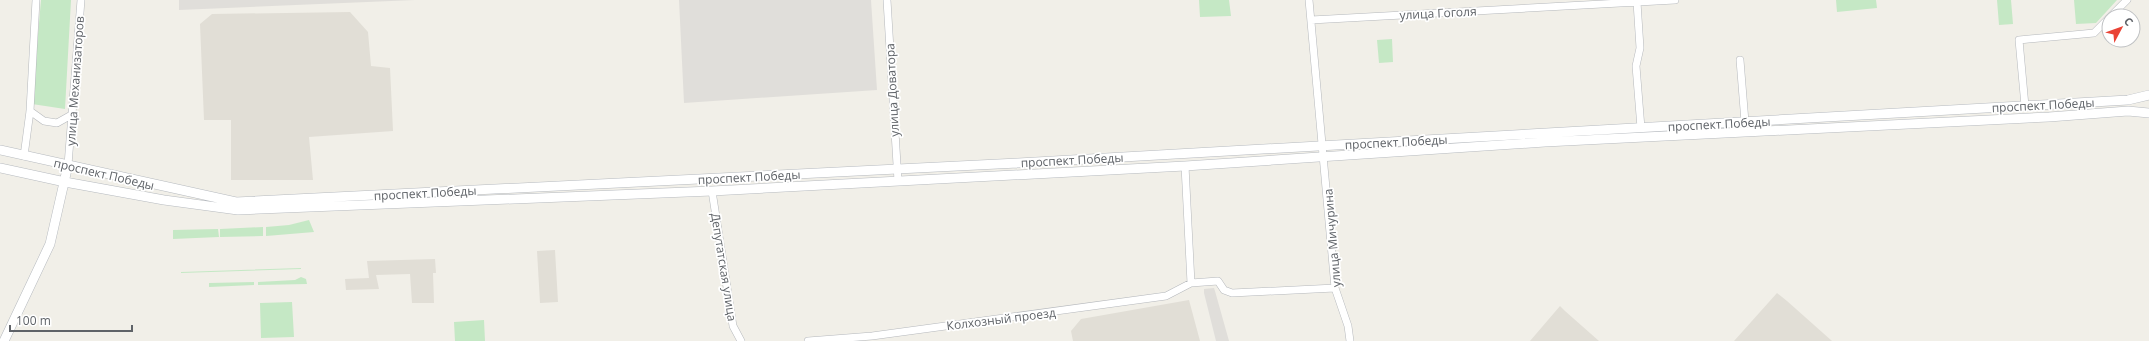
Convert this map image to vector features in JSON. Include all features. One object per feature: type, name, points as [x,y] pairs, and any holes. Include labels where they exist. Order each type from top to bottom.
[{"type":"main road","name":"проспект Победы","points":[[0,150],[236,202],[645,183],[1324,146],[2128,100],[2149,95]]},
{"type":"main road","name":"проспект Победы","points":[[0,168],[65,182],[164,200],[235,210],[712,191],[1184,166],[1545,142],[2049,117],[2128,111],[2149,113]]},
{"type":"main road","name":"улица Механизаторов","points":[[4,341],[50,244],[68,165]]},
{"type":"street","points":[[24,156],[30,111],[36,0]]},
{"type":"street","name":"улица Механизаторов","points":[[68,165],[81,0]]},
{"type":"street","name":"улица Доватора","points":[[887,0],[898,181]]},
{"type":"street","name":"улица Мичурина","points":[[1309,0],[1325,156],[1335,288],[1348,326],[1350,341]]},
{"type":"street","name":"улица Гоголя","points":[[1312,20],[1675,0]]},
{"type":"street","points":[[2119,8],[2127,0]]},
{"type":"street","points":[[1637,2],[1640,48],[1636,66],[1641,128]]},
{"type":"street","points":[[2025,106],[2019,40],[2094,33],[2101,26]]},
{"type":"street","points":[[1740,60],[1745,122]]},
{"type":"street","points":[[30,111],[44,121],[57,123],[73,114]]},
{"type":"street","points":[[1184,166],[1191,283]]},
{"type":"street","name":"Депутатская улица","points":[[712,191],[733,326],[741,341]]},
{"type":"street","name":"Колхозный проезд","points":[[808,341],[886,334],[1166,296],[1181,290],[1191,283],[1218,281],[1224,290],[1232,293],[1335,288]]},
{"type":"shaded area","points":[[179,0],[415,0],[179,10]]},
{"type":"shaded area","points":[[679,0],[871,0],[877,90],[684,103]]},
{"type":"shaded area","points":[[350,12],[368,32],[371,66],[390,68],[393,131],[309,137],[313,180],[231,180],[231,120],[204,120],[200,24],[212,14]]},
{"type":"shaded area","points":[[555,250],[558,302],[540,303],[537,251]]},
{"type":"shaded area","points":[[435,259],[436,273],[433,273],[434,303],[412,303],[410,274],[376,275],[379,289],[346,290],[345,279],[369,278],[367,261]]},
{"type":"shaded area","points":[[1214,288],[1229,341],[1216,341],[1204,293],[1204,289]]},
{"type":"shaded area","points":[[1777,293],[1787,301],[1832,341],[1734,341]]},
{"type":"shaded area","points":[[1189,300],[1200,341],[1073,341],[1071,331],[1081,319]]},
{"type":"shaded area","points":[[1560,306],[1565,311],[1599,341],[1530,341]]},
{"type":"green space","points":[[41,0],[71,0],[65,109],[32,104]]},
{"type":"green space","points":[[1199,0],[1229,0],[1231,16],[1200,17]]},
{"type":"green space","points":[[1836,0],[1876,0],[1877,8],[1837,12]]},
{"type":"green space","points":[[1997,0],[2011,0],[2013,24],[1999,25]]},
{"type":"green space","points":[[2074,0],[2117,0],[2110,8],[2101,8],[2101,18],[2096,23],[2076,24]]},
{"type":"green space","points":[[1392,39],[1393,62],[1379,63],[1377,40]]},
{"type":"green space","points":[[309,220],[314,232],[266,236],[266,227],[289,225]]},
{"type":"green space","points":[[263,227],[263,236],[220,237],[220,229]]},
{"type":"green space","points":[[218,229],[219,237],[173,239],[173,230]]},
{"type":"green space","points":[[301,269],[181,273],[181,272]]},
{"type":"green space","points":[[301,277],[306,279],[307,284],[258,285],[258,282],[295,280]]},
{"type":"green space","points":[[254,282],[254,285],[209,287],[209,283]]},
{"type":"green space","points":[[292,302],[294,337],[261,338],[260,303]]},
{"type":"green space","points":[[484,320],[485,341],[455,341],[454,322]]}]
